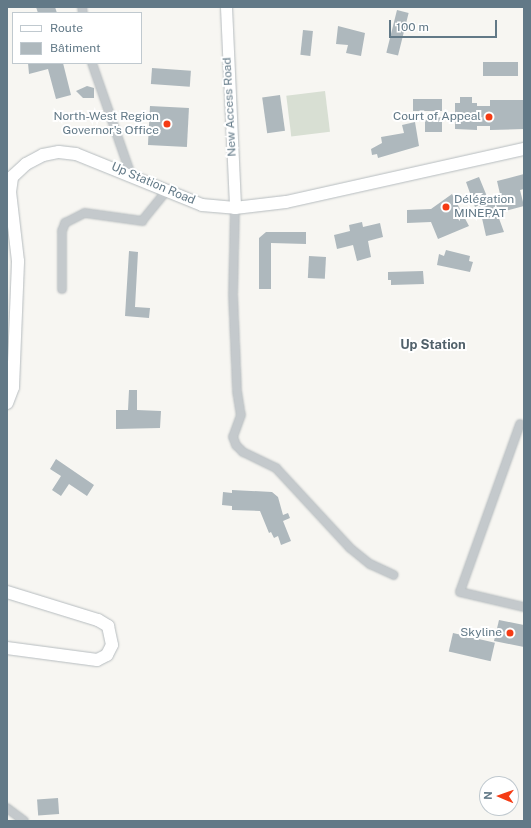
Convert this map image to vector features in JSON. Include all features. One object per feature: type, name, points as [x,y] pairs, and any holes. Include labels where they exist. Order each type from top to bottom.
[{"type":"highway","name":"Up Station Road","points":[[7,403],[14,387],[18,261],[10,192],[12,177],[26,164],[43,154],[59,152],[100,161],[202,205],[235,208],[286,202],[524,149]]},
{"type":"highway","points":[[7,592],[98,620],[108,626],[112,645],[107,655],[97,660],[7,648]]},
{"type":"main road","name":"New Access Road","points":[[226,7],[235,208]]},
{"type":"street","points":[[92,64],[131,175]]},
{"type":"street","points":[[62,288],[62,231],[64,223],[85,214],[142,221],[167,190]]},
{"type":"street","points":[[235,208],[235,335],[241,415],[234,437],[242,452],[276,468],[350,548],[370,564],[394,575]]},
{"type":"street","points":[[520,424],[460,592],[523,605]]},
{"type":"street","points":[[7,808],[24,821]]},
{"type":"shaded area","points":[[325,91],[330,132],[291,136],[286,96]]},
{"type":"building","points":[[36,7],[55,7],[57,12],[38,12]]},
{"type":"building","points":[[397,10],[409,13],[398,56],[386,53]]},
{"type":"building","points":[[338,26],[365,33],[361,56],[346,53],[348,45],[336,44]]},
{"type":"building","points":[[303,30],[313,31],[310,56],[300,55]]},
{"type":"building","points":[[483,62],[518,62],[518,76],[483,76]]},
{"type":"building","points":[[28,64],[63,64],[71,95],[56,99],[48,69],[29,74]]},
{"type":"building","points":[[152,68],[191,71],[190,87],[151,84]]},
{"type":"building","points":[[87,86],[94,88],[94,98],[83,98],[76,91]]},
{"type":"building","points":[[280,95],[285,131],[267,133],[262,98]]},
{"type":"building","name":"Court of Appeal","points":[[460,97],[472,97],[472,103],[477,103],[477,106],[490,106],[490,100],[524,100],[524,129],[490,130],[490,126],[477,126],[477,130],[455,129],[455,103],[460,103]]},
{"type":"building","points":[[413,99],[442,99],[442,111],[413,111]]},
{"type":"building","points":[[150,106],[189,108],[187,147],[148,145]]},
{"type":"building","points":[[442,117],[442,132],[425,132],[425,120]]},
{"type":"building","points":[[415,122],[419,146],[378,158],[377,154],[372,155],[371,149],[382,143],[381,137],[404,133],[402,125]]},
{"type":"building","points":[[524,174],[524,189],[520,190],[524,206],[497,213],[504,232],[486,236],[479,205],[475,207],[466,182],[479,177],[488,199],[500,194],[497,181]]},
{"type":"building","points":[[452,194],[469,226],[438,239],[431,222],[407,223],[407,210],[431,209]]},
{"type":"building","points":[[362,222],[363,227],[380,223],[383,237],[368,241],[371,257],[357,261],[353,245],[337,249],[334,235],[350,231],[349,225]]},
{"type":"building","points":[[266,232],[306,232],[306,244],[271,243],[271,289],[259,289],[259,238]]},
{"type":"building","points":[[446,250],[470,256],[469,261],[473,262],[470,272],[437,265],[439,254],[444,256]]},
{"type":"building","points":[[129,251],[138,252],[135,307],[150,308],[149,318],[125,316]]},
{"type":"building","points":[[309,256],[326,257],[325,279],[308,278]]},
{"type":"building","points":[[423,271],[424,284],[391,285],[391,280],[388,280],[388,272]]},
{"type":"building","points":[[129,390],[137,390],[137,410],[161,411],[160,428],[116,429],[116,410],[128,410]]},
{"type":"building","points":[[56,459],[94,485],[87,496],[69,484],[61,496],[52,490],[61,476],[50,469]]},
{"type":"building","points":[[232,490],[272,492],[278,497],[283,515],[288,513],[290,518],[283,521],[291,541],[281,545],[278,536],[274,538],[271,532],[269,533],[260,511],[232,510],[232,506],[222,505],[223,492],[232,493]]},
{"type":"building","name":"Skyline","points":[[499,620],[524,625],[524,647],[494,641]]},
{"type":"building","points":[[453,633],[495,643],[491,661],[449,652]]},
{"type":"building","points":[[58,798],[59,814],[38,815],[37,799]]},
{"type":"place","name":"Court of Appeal","points":[[489,117]]},
{"type":"place","name":"North-West Region Governor's Office","points":[[167,124]]},
{"type":"place","name":"Délégation MINEPAT","points":[[446,207]]},
{"type":"place","name":"Skyline","points":[[510,633]]},
{"type":"district","name":"Up Station","points":[[433,345]]}]
